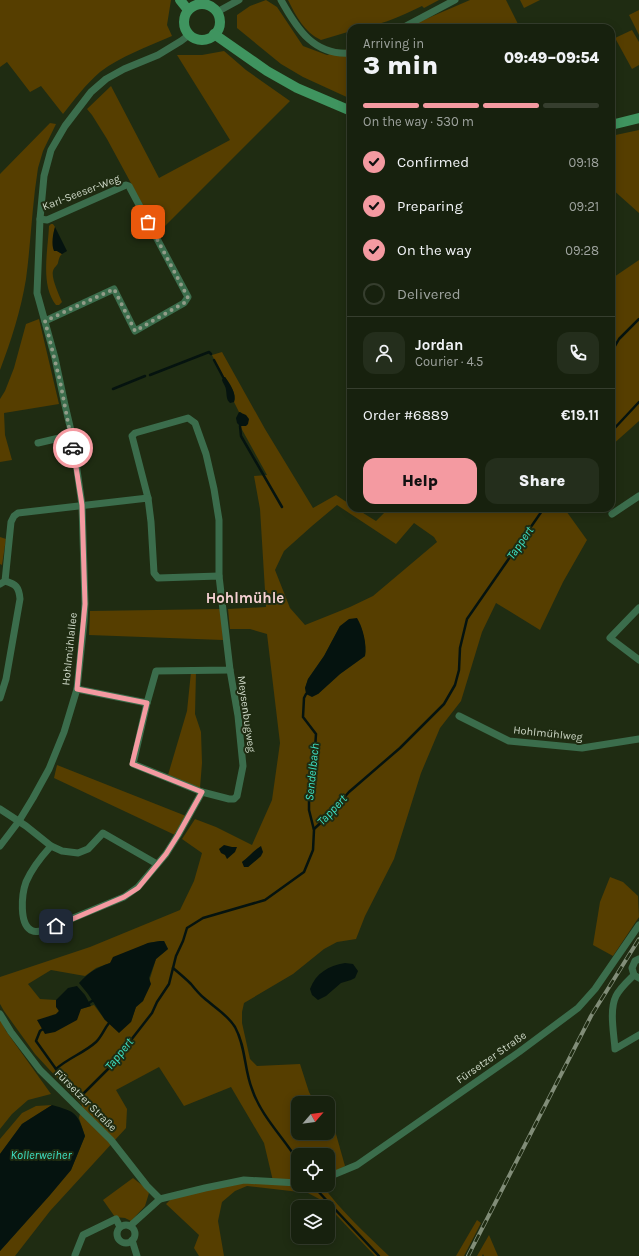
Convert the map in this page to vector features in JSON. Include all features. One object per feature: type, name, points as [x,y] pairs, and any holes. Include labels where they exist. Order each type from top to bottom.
[{"type":"main road","points":[[180,0],[188,10]]},
{"type":"main road","points":[[203,4],[208,5],[217,12],[220,21],[214,34],[204,39],[194,38],[189,35],[186,30],[184,20],[188,10],[192,6],[203,4]]},
{"type":"main road","points":[[214,34],[260,67],[279,78],[297,88],[347,110]]},
{"type":"main road","points":[[615,124],[639,118]]},
{"type":"street","points":[[217,12],[239,0]]},
{"type":"street","points":[[282,0],[302,33],[311,42],[326,50],[339,54],[347,53]]},
{"type":"street","points":[[410,24],[455,0]]},
{"type":"street","name":"Hohlmühlallee","points":[[0,846],[19,821],[54,757],[64,732],[77,689],[85,604],[82,505],[72,435],[60,381],[37,293],[40,219],[44,176],[51,150],[65,126],[91,92],[106,79],[124,69],[158,55],[181,42],[189,35]]},
{"type":"street","name":"Karl-Seeser-Weg","points":[[40,219],[47,220],[126,185],[129,186],[188,298],[184,303],[135,331],[114,289],[45,321]]},
{"type":"street","name":"Meysenbugweg","points":[[148,498],[132,436],[134,433],[188,418],[195,423],[206,454],[219,520],[219,576],[230,670],[238,716],[243,766],[237,796],[234,799],[229,799],[202,792],[132,764],[156,671],[230,670]]},
{"type":"street","points":[[38,443],[72,435]]},
{"type":"street","points":[[612,514],[639,496]]},
{"type":"street","points":[[0,698],[6,679],[20,599],[19,590],[15,584],[3,583],[11,522],[14,516],[18,513],[148,498],[154,573],[158,578],[219,576]]},
{"type":"street","points":[[639,608],[610,638],[639,660]]},
{"type":"street","points":[[77,689],[147,703]]},
{"type":"street","name":"Hohlmühlweg","points":[[458,716],[509,741],[582,748],[639,739]]},
{"type":"street","points":[[51,846],[37,862],[26,883],[23,896],[24,918],[27,926],[33,931],[42,931],[124,897],[138,888],[166,854],[202,792]]},
{"type":"street","points":[[0,810],[19,821],[51,846],[62,851],[78,853],[88,849],[103,833],[157,864]]},
{"type":"street","name":"Fürsetzer Straße","points":[[335,1175],[357,1165],[578,1008],[595,989],[639,925]]},
{"type":"street","points":[[639,959],[635,961],[633,965],[633,972],[637,976],[624,984],[616,996],[612,1008],[615,1049],[639,1035]]},
{"type":"street","name":"Fürsetzer Straße","points":[[0,1014],[11,1032],[40,1070],[111,1140],[146,1186],[160,1199]]},
{"type":"street","points":[[132,1240],[123,1242],[119,1239],[117,1233],[120,1227],[127,1225],[130,1226],[160,1199],[244,1180],[291,1183]]},
{"type":"street","points":[[75,1255],[83,1235],[116,1219],[120,1227]]},
{"type":"street","points":[[130,1226],[134,1232],[132,1240],[137,1256]]},
{"type":"shaded area","points":[[0,0],[171,0],[167,25],[172,36],[125,56],[108,66],[85,87],[63,114],[41,86],[30,92],[7,62],[0,67]]},
{"type":"shaded area","points":[[266,0],[277,7],[303,46],[327,55],[347,49],[347,97],[303,77],[281,64],[237,28],[237,15],[250,6]]},
{"type":"shaded area","points":[[288,0],[439,0],[424,8],[422,6],[378,24],[347,24],[347,32],[321,40],[310,33],[297,18]]},
{"type":"shaded area","points":[[470,0],[506,0],[518,24],[414,24]]},
{"type":"shaded area","points":[[520,0],[540,0],[524,8]]},
{"type":"shaded area","points":[[639,10],[639,35],[629,15]]},
{"type":"shaded area","points":[[632,30],[639,42],[639,65],[632,69],[615,38]]},
{"type":"shaded area","points":[[224,51],[246,70],[290,101],[158,233],[107,139],[87,109],[111,86],[159,178],[230,140],[177,55],[202,55]]},
{"type":"shaded area","points":[[50,123],[56,124],[43,151],[38,168],[24,291],[15,325],[0,370],[0,174]]},
{"type":"shaded area","points":[[639,130],[639,213],[615,192],[615,135]]},
{"type":"shaded area","points":[[51,224],[55,227],[54,241],[57,251],[62,254],[58,264],[53,270],[53,278],[62,302],[59,305],[56,305],[51,297],[46,278],[49,226]]},
{"type":"shaded area","points":[[639,260],[639,421],[615,442],[615,276]]},
{"type":"shaded area","points":[[39,319],[59,404],[4,413],[5,435],[12,460],[0,462],[0,399],[5,391],[14,368],[26,324]]},
{"type":"shaded area","points":[[222,352],[265,429],[313,508],[336,495],[347,502],[347,512],[337,505],[284,551],[275,570],[290,608],[305,625],[373,596],[437,542],[434,537],[414,523],[396,544],[348,512],[361,512],[376,521],[385,512],[567,512],[587,540],[563,582],[540,630],[496,603],[482,632],[461,701],[440,728],[421,773],[394,859],[365,916],[356,939],[337,942],[324,949],[293,974],[244,1003],[242,1023],[250,1059],[257,1066],[300,1064],[311,1096],[291,1096],[291,1140],[335,1140],[335,1131],[345,1166],[335,1172],[335,1148],[291,1148],[291,1191],[247,1186],[235,1191],[222,1202],[218,1221],[224,1256],[199,1256],[194,1248],[199,1235],[166,1204],[172,1198],[234,1182],[273,1181],[264,1143],[231,1087],[184,1106],[159,1067],[116,1090],[127,1109],[126,1128],[50,1211],[15,1256],[0,1256],[0,1251],[71,1170],[85,1136],[79,1118],[82,1105],[35,1054],[0,1004],[0,977],[90,947],[180,910],[194,881],[202,853],[182,839],[195,819],[216,827],[252,845],[272,800],[280,743],[267,634],[250,629],[230,629],[228,609],[266,607],[260,509],[254,476],[267,475],[240,426],[246,426],[241,412],[239,412],[234,402],[235,396],[232,389],[225,377],[223,377],[212,355]],"holes":[[[360,624],[365,656],[340,674],[318,694],[305,688],[308,679],[324,656],[340,626]],[[251,855],[261,856],[248,867],[242,862]],[[164,941],[168,949],[156,959],[143,1001],[136,1007],[131,1022],[105,1020],[94,1005],[81,1009],[47,1016],[56,1014],[59,1011],[56,1000],[40,999],[28,984],[51,970],[85,976],[96,968],[110,963],[148,943]]]},
{"type":"shaded area","points":[[0,537],[6,539],[2,565],[0,564]]},
{"type":"shaded area","points":[[221,609],[223,640],[89,635],[90,611]]},
{"type":"shaded area","points":[[191,672],[196,672],[195,714],[201,732],[202,763],[200,788],[168,775],[187,711]]},
{"type":"shaded area","points":[[57,765],[186,816],[175,835],[54,778]]},
{"type":"shaded area","points":[[610,877],[623,882],[638,896],[639,917],[613,956],[593,945],[600,902]]},
{"type":"shaded area","points":[[0,1019],[6,1031],[51,1094],[28,1100],[12,1114],[0,1129]]},
{"type":"shaded area","points":[[52,1105],[22,1124],[0,1154],[0,1139],[22,1113],[36,1106]]},
{"type":"shaded area","points":[[133,1178],[147,1189],[149,1193],[145,1206],[131,1221],[125,1218],[115,1217],[103,1200]]},
{"type":"shaded area","points":[[299,1192],[327,1192],[333,1200],[321,1200],[308,1193]]},
{"type":"shaded area","points":[[335,1202],[389,1256],[375,1256],[335,1214]]},
{"type":"shaded area","points":[[477,1220],[481,1223],[464,1256],[456,1256]]},
{"type":"shaded area","points":[[489,1235],[498,1256],[484,1256],[483,1254],[482,1256],[477,1256]]},
{"type":"water","points":[[55,227],[67,251],[62,254],[54,251],[53,248]]},
{"type":"water","points":[[223,377],[225,377],[232,389],[235,396],[234,402],[230,403],[228,400],[226,388],[222,380]]},
{"type":"water","points":[[239,412],[246,415],[249,419],[246,426],[240,426],[237,423],[236,418]]},
{"type":"water","points":[[357,618],[364,636],[365,656],[340,674],[318,694],[312,697],[306,694],[305,688],[308,679],[324,656],[340,626],[349,619]]},
{"type":"water","points":[[224,845],[237,847],[235,852],[227,859],[219,849]]},
{"type":"water","points":[[261,846],[263,852],[261,856],[248,867],[244,867],[242,862]]},
{"type":"water","points":[[164,941],[168,949],[156,959],[149,978],[151,984],[143,1001],[136,1007],[131,1022],[119,1033],[105,1020],[79,983],[93,971],[110,963],[113,957],[148,943]]},
{"type":"water","points":[[345,963],[353,964],[358,971],[355,978],[341,983],[326,996],[318,1000],[312,995],[310,989],[323,971],[333,966]]},
{"type":"water","points":[[77,986],[85,995],[91,1006],[81,1009],[77,1020],[55,1032],[45,1034],[37,1020],[56,1014],[59,1011],[56,1007],[56,1000],[68,988]]},
{"type":"water","name":"Kollerweiher","points":[[52,1105],[66,1109],[74,1114],[80,1122],[85,1136],[71,1170],[0,1251],[0,1154],[22,1124]]},
{"type":"waterway","name":"Sendelbach","points":[[615,346],[619,339],[639,319]]},
{"type":"waterway","points":[[150,375],[209,352],[211,354]]},
{"type":"waterway","points":[[214,360],[223,377]]},
{"type":"waterway","points":[[113,389],[145,376]]},
{"type":"waterway","name":"Tappert","points":[[615,428],[639,402]]},
{"type":"waterway","points":[[240,426],[241,436],[282,507]]},
{"type":"waterway","name":"Tappert","points":[[314,829],[329,815],[349,792],[400,748],[444,704],[455,685],[459,670],[460,648],[467,619],[541,512]]},
{"type":"waterway","name":"Tappert","points":[[79,1098],[110,1067],[152,1013],[157,1002],[169,984],[176,956],[187,928],[203,918],[265,900],[304,872],[313,850],[314,830],[309,810],[309,790],[316,734],[303,717],[304,698],[306,694]]},
{"type":"waterway","points":[[173,968],[232,1022],[239,1035],[249,1081],[256,1099],[291,1151]]},
{"type":"waterway","name":"Tappert","points":[[82,1095],[56,1069],[96,1042],[109,1023]]},
{"type":"waterway","points":[[43,1029],[40,1031],[36,1041],[56,1069]]},
{"type":"waterway","points":[[319,1192],[379,1256]]},
{"type":"railway","points":[[468,1256],[591,1016],[639,939]]},
{"type":"way so far","points":[[73,448],[72,435],[55,358],[45,321],[114,289],[135,331],[184,303],[188,298],[148,222]]},
{"type":"district","name":"Hohlmühle","points":[[245,598]]},
{"type":"route","points":[[56,926],[124,897],[138,888],[166,854],[202,792],[132,764],[147,703],[77,689],[85,604],[82,505],[73,448]]}]
